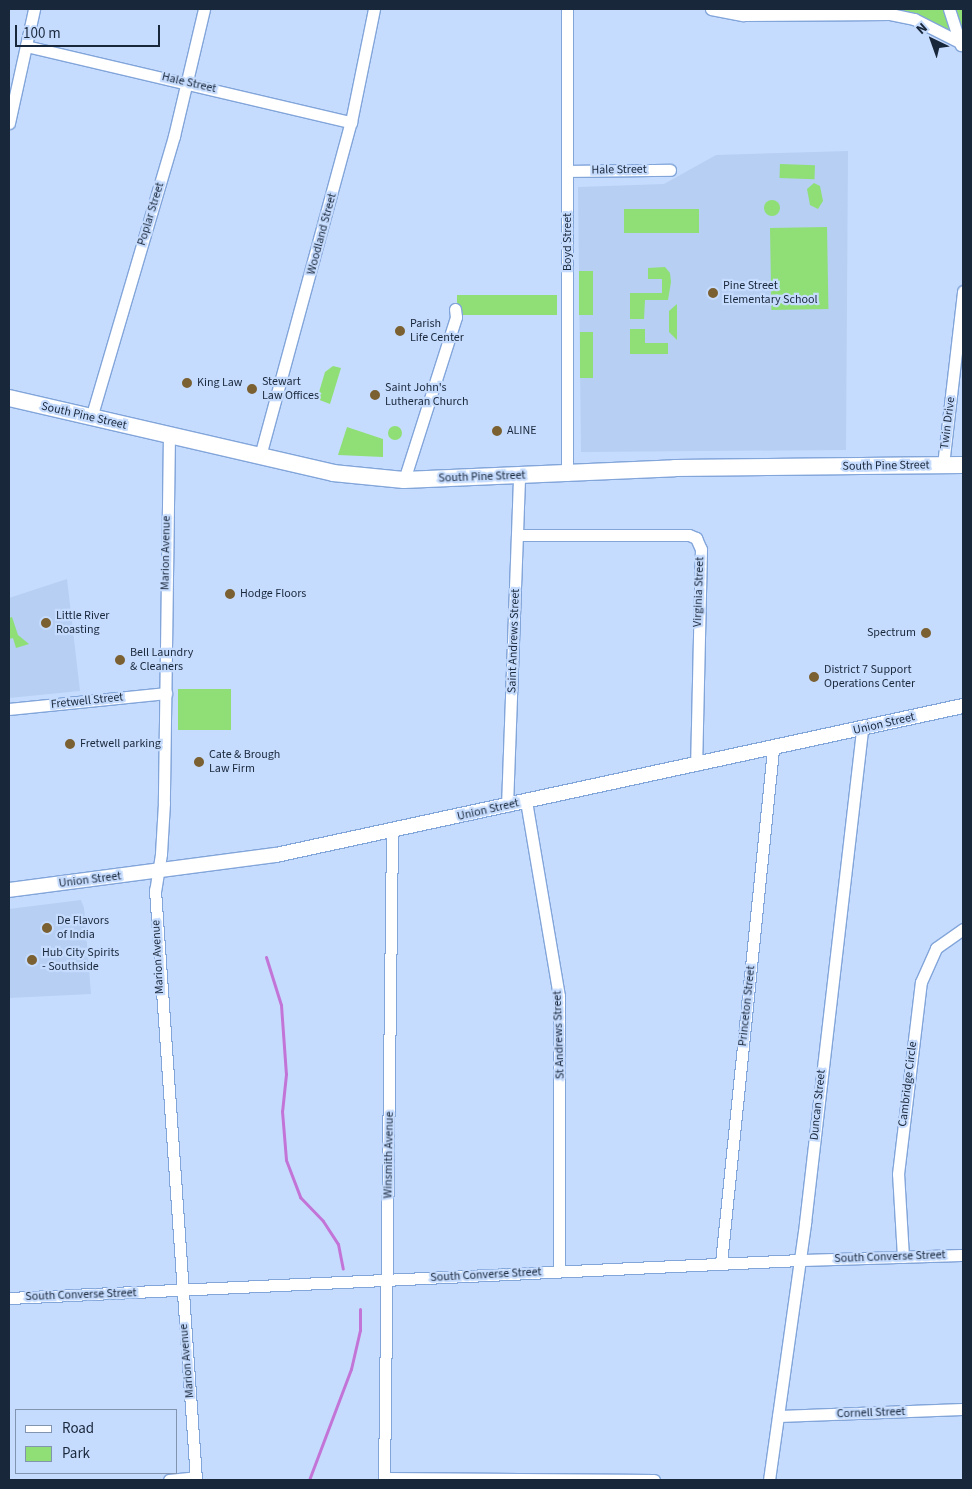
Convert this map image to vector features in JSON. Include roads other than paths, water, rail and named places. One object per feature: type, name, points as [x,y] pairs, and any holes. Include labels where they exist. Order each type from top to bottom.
[{"type":"highway","name":"South Pine Street","points":[[9,398],[333,473],[404,480],[567,475],[675,468],[963,465]]},
{"type":"main road","name":"Union Street","points":[[9,890],[158,872],[276,855],[773,749],[963,706]]},
{"type":"street","points":[[9,122],[34,9]]},
{"type":"street","name":"Poplar Street","points":[[91,418],[188,83],[204,9]]},
{"type":"street","name":"Woodland Street","points":[[260,456],[351,122],[374,9]]},
{"type":"street","name":"Boyd Street","points":[[566,9],[568,171],[567,475]]},
{"type":"street","points":[[711,9],[743,15],[890,14],[919,21],[962,45]]},
{"type":"street","points":[[949,9],[962,45]]},
{"type":"street","name":"Hale Street","points":[[26,46],[351,122]]},
{"type":"street","name":"Hale Street","points":[[568,171],[670,170]]},
{"type":"street","name":"Twin Drive","points":[[943,465],[963,291]]},
{"type":"street","points":[[404,480],[456,317],[455,309]]},
{"type":"street","name":"Marion Avenue","points":[[169,434],[163,832],[155,890],[181,1289],[196,1479]]},
{"type":"street","name":"Saint Andrews Street","points":[[507,806],[519,535],[519,476]]},
{"type":"street","name":"Virginia Street","points":[[519,535],[689,534],[696,538],[700,549],[696,765]]},
{"type":"street","name":"Fretwell Street","points":[[9,709],[166,693]]},
{"type":"street","name":"Duncan Street","points":[[769,1480],[800,1260],[862,729]]},
{"type":"street","name":"Princeton Street","points":[[721,1263],[773,749]]},
{"type":"street","name":"St Andrews Street","points":[[526,801],[559,996],[559,1271]]},
{"type":"street","name":"Winsmith Avenue","points":[[384,1479],[392,830]]},
{"type":"street","name":"Cambridge Circle","points":[[903,1257],[898,1174],[921,982],[936,948],[963,929]]},
{"type":"street","name":"South Converse Street","points":[[9,1298],[721,1263],[963,1255]]},
{"type":"street","name":"Cornell Street","points":[[778,1416],[963,1410]]},
{"type":"street","points":[[169,1480],[196,1479]]},
{"type":"street","points":[[384,1479],[654,1480]]},
{"type":"waterway","points":[[266,957],[281,1005],[286,1074],[282,1111],[286,1160],[300,1197],[323,1221],[338,1244],[343,1269]]},
{"type":"waterway","points":[[309,1480],[351,1369],[360,1330],[360,1309]]},
{"type":"place","name":"Pine Street Elementary School","points":[[713,293]]},
{"type":"place","name":"Parish Life Center","points":[[400,331]]},
{"type":"place","name":"King Law","points":[[187,383]]},
{"type":"place","name":"Stewart Law Offices","points":[[252,389]]},
{"type":"place","name":"Saint John's Lutheran Church","points":[[375,395]]},
{"type":"place","name":"ALINE","points":[[497,431]]},
{"type":"place","name":"Hodge Floors","points":[[230,594]]},
{"type":"place","name":"Little River Roasting","points":[[46,623]]},
{"type":"place","name":"Spectrum","points":[[926,633]]},
{"type":"place","name":"Bell Laundry & Cleaners","points":[[120,660]]},
{"type":"place","name":"District 7 Support Operations Center","points":[[814,677]]},
{"type":"place","name":"Fretwell parking","points":[[70,744]]},
{"type":"place","name":"Cate & Brough Law Firm","points":[[199,762]]},
{"type":"place","name":"De Flavors of India","points":[[47,928]]},
{"type":"place","name":"Hub City Spirits - Southside","points":[[32,960]]}]
